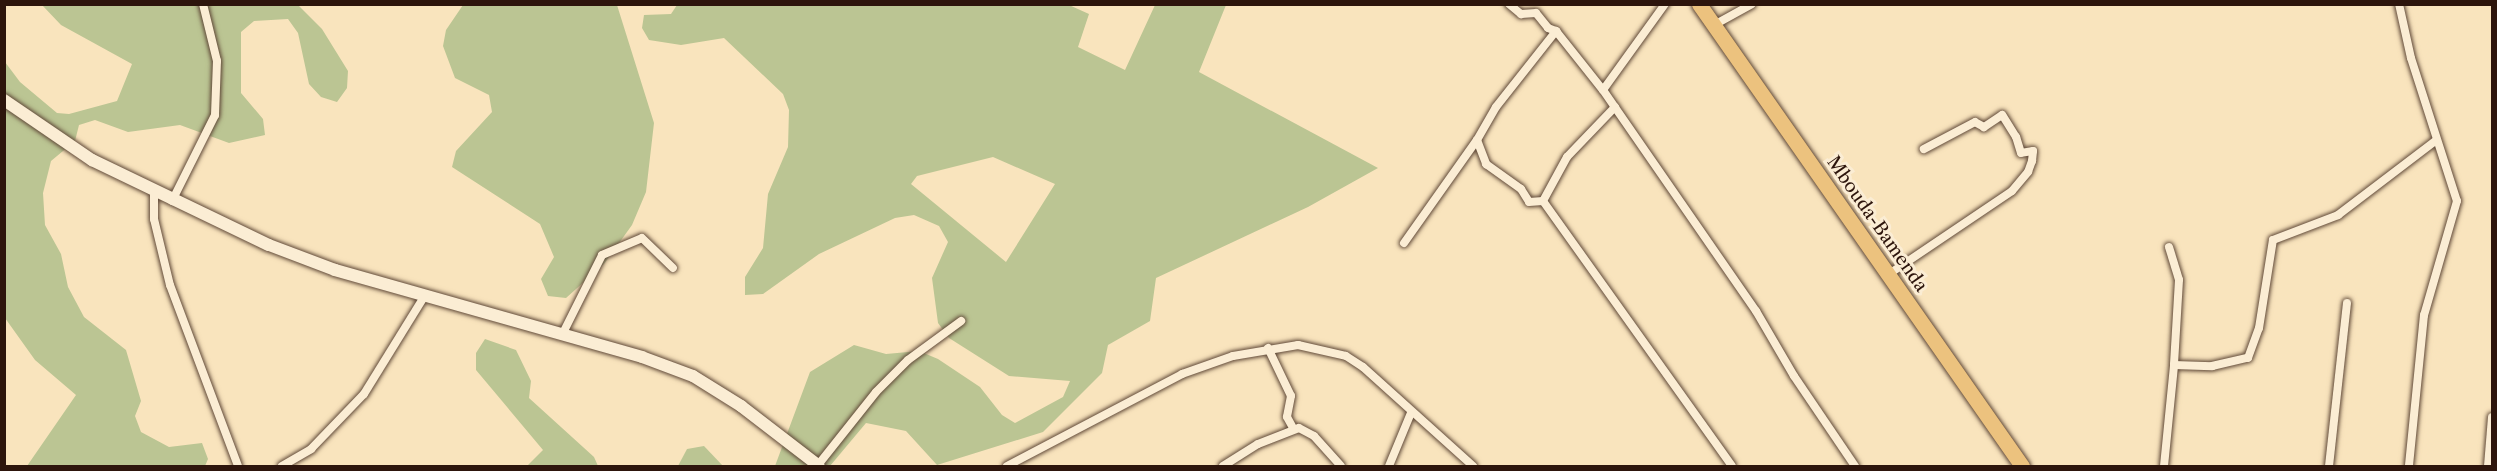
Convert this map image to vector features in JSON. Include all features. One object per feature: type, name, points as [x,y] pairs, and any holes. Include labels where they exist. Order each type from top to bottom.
[{"type":"highway","name":"Mbouda-Bamenda","points":[[1699,4],[2022,466]]},
{"type":"street","points":[[172,201],[215,115],[216,50],[203,4]]},
{"type":"street","points":[[1509,4],[1521,14],[1536,13],[1548,28],[1556,31],[1603,90],[1756,311],[1800,385],[1855,466]]},
{"type":"street","points":[[1603,90],[1665,4]]},
{"type":"street","points":[[1714,25],[1752,4]]},
{"type":"street","points":[[2399,4],[2435,141],[2457,201],[2424,315],[2409,466]]},
{"type":"street","points":[[1404,243],[1477,140],[1496,107],[1556,31]]},
{"type":"street","points":[[4,100],[80,154],[172,201],[305,260],[693,376],[741,406],[818,466],[858,411],[892,376],[961,321]]},
{"type":"street","points":[[1544,201],[1567,157],[1615,107]]},
{"type":"street","points":[[1889,274],[2012,192],[2025,177],[2033,151],[2021,153],[2002,115],[1984,127],[1975,122],[1924,149]]},
{"type":"street","points":[[1477,140],[1486,164],[1521,189],[1529,202],[1544,201]]},
{"type":"street","points":[[2174,365],[2212,366],[2248,358],[2259,328],[2273,240],[2337,215],[2435,141]]},
{"type":"street","points":[[154,192],[154,219],[170,285],[238,466]]},
{"type":"street","points":[[1544,201],[1732,466]]},
{"type":"street","points":[[562,335],[602,255],[642,238],[673,268]]},
{"type":"street","points":[[2164,466],[2174,365],[2179,279],[2169,247]]},
{"type":"street","points":[[282,466],[311,449],[364,394],[424,297]]},
{"type":"street","points":[[2330,466],[2347,303]]},
{"type":"street","points":[[1007,466],[1182,374],[1268,348],[1298,345],[1346,356],[1363,367],[1411,413],[1473,466]]},
{"type":"street","points":[[1268,348],[1291,396],[1287,417],[1293,428]]},
{"type":"street","points":[[1389,466],[1411,413]]},
{"type":"street","points":[[2488,466],[2493,417]]},
{"type":"street","points":[[1223,466],[1251,447],[1293,428],[1310,432],[1341,466]]},
{"type":"green space","points":[[42,5],[298,5],[322,29],[348,71],[347,88],[337,102],[321,97],[309,84],[298,33],[288,19],[254,21],[241,32],[241,93],[263,119],[265,135],[229,143],[180,125],[128,132],[95,120],[79,125],[75,141],[51,161],[43,193],[45,225],[61,254],[68,287],[84,317],[126,350],[141,401],[135,416],[141,432],[169,447],[202,443],[208,459],[205,466],[27,466],[76,395],[35,360],[5,318],[5,62],[20,82],[57,113],[69,114],[117,101],[132,64],[61,25]]},
{"type":"green space","points":[[463,5],[617,5],[654,123],[646,192],[632,225],[604,264],[566,298],[548,296],[541,279],[554,257],[540,224],[452,167],[456,151],[492,112],[489,95],[455,78],[443,46],[446,30]]},
{"type":"green space","points":[[677,5],[1069,5],[1089,14],[1078,47],[1125,70],[1155,5],[1226,5],[1199,72],[1378,168],[1308,207],[1156,278],[1150,321],[1108,345],[1102,373],[1043,432],[937,465],[906,431],[866,423],[830,466],[775,466],[810,372],[854,345],[886,354],[919,351],[938,359],[980,387],[1002,415],[1015,423],[1063,397],[1070,381],[1009,376],[949,338],[938,323],[932,278],[948,242],[939,226],[914,215],[895,218],[819,254],[763,294],[745,295],[745,277],[763,248],[768,194],[788,147],[789,110],[783,94],[724,38],[681,45],[649,40],[642,28],[644,15],[671,14]],"holes":[[[993,157],[1055,184],[1006,262],[911,184],[917,176]]]},
{"type":"green space","points":[[485,339],[516,350],[531,381],[529,398],[594,457],[598,466],[527,466],[543,450],[476,370],[476,353]]},
{"type":"green space","points":[[704,446],[723,466],[678,466],[687,449]]}]
